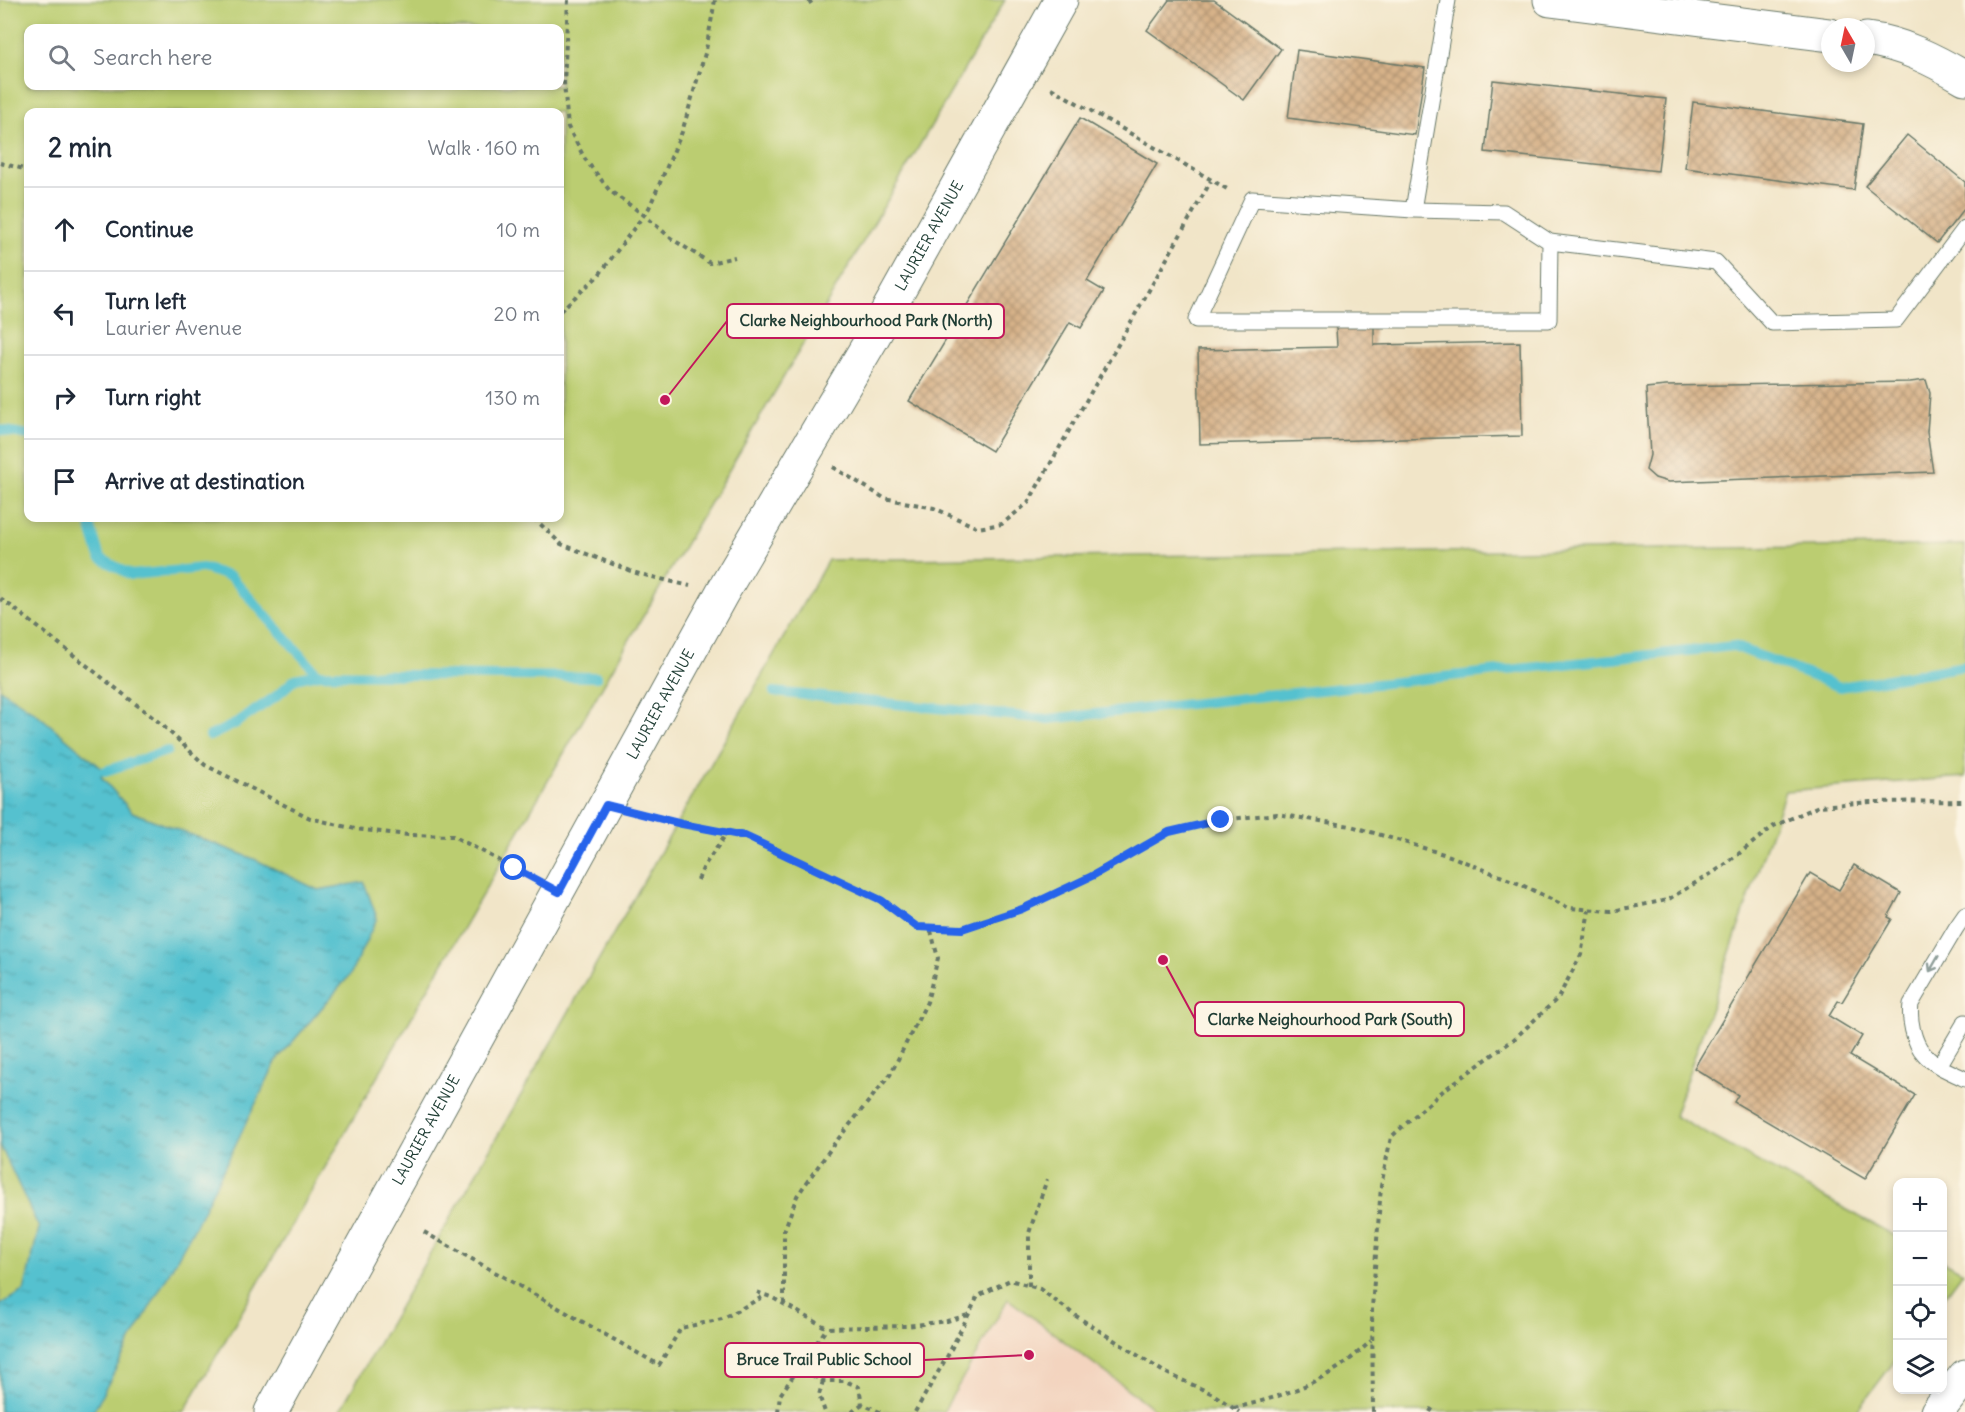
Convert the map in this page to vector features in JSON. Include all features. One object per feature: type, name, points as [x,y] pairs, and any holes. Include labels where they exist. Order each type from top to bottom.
[{"type":"street","name":"LAURIER AVENUE","points":[[271,1412],[722,593],[873,337],[1061,0]]},
{"type":"street","points":[[1550,0],[1821,34]]},
{"type":"street","points":[[1875,40],[1888,42],[1944,66],[1965,78]]},
{"type":"street","points":[[1937,1412],[1965,1376]]},
{"type":"lane","points":[[1413,210],[1448,0]]},
{"type":"lane","points":[[1550,242],[1548,320],[1196,320],[1252,199],[1413,210],[1504,212],[1550,242],[1716,262],[1772,323],[1896,320],[1965,228]]},
{"type":"lane","points":[[1965,915],[1911,1004],[1909,1016],[1914,1035],[1923,1054],[1939,1066],[1965,1079]]},
{"type":"lane","points":[[1939,1066],[1965,1022]]},
{"type":"path","points":[[568,0],[564,82],[568,128],[585,159],[610,191],[644,215],[672,239],[710,263],[735,257]]},
{"type":"path","points":[[564,307],[599,275],[649,208],[682,132],[706,51],[715,0]]},
{"type":"path","points":[[809,0],[812,5]]},
{"type":"path","points":[[1021,71],[1211,180],[1252,199]]},
{"type":"path","points":[[0,163],[24,169]]},
{"type":"path","points":[[806,451],[884,498],[934,508],[978,528],[1002,524],[1028,503],[1211,180]]},
{"type":"path","points":[[538,522],[561,544],[602,561],[636,573],[722,593]]},
{"type":"path","points":[[0,599],[160,723],[205,765],[310,818],[355,829],[408,835],[453,836],[559,892]]},
{"type":"path","points":[[606,805],[682,824],[745,836],[881,900],[917,927],[962,929],[1022,909],[1092,876],[1169,832],[1221,820],[1277,814],[1362,829],[1460,860],[1520,884],[1569,908],[1612,911],[1667,900],[1722,867],[1774,826],[1819,806],[1871,802],[1965,801]]},
{"type":"path","points":[[698,880],[704,866],[727,833]]},
{"type":"path","points":[[1373,1412],[1372,1308],[1381,1186],[1391,1137],[1444,1090],[1513,1040],[1558,998],[1581,955],[1589,910]]},
{"type":"path","points":[[784,1304],[784,1231],[797,1196],[834,1144],[890,1075],[927,1002],[938,958],[930,927]]},
{"type":"path","points":[[1029,1286],[1029,1233],[1047,1179]]},
{"type":"path","points":[[424,1232],[659,1365],[681,1328],[722,1319],[766,1295]]},
{"type":"path","points":[[915,1412],[978,1296],[1010,1280],[1040,1289],[1076,1316],[1164,1372],[1214,1394],[1239,1412]]},
{"type":"path","points":[[757,1292],[827,1328],[906,1326],[947,1321],[968,1314]]},
{"type":"path","points":[[778,1412],[780,1395],[827,1328]]},
{"type":"path","points":[[1234,1408],[1265,1401],[1296,1390],[1338,1368],[1372,1341]]},
{"type":"path","points":[[797,1368],[823,1381],[845,1381],[859,1387],[862,1404]]},
{"type":"path","points":[[823,1381],[819,1395],[825,1412]]},
{"type":"path","points":[[852,1412],[862,1404]]},
{"type":"path","points":[[862,1404],[880,1412]]},
{"type":"path","points":[[1430,1412],[1433,1407]]},
{"type":"shaded area","points":[[1008,1299],[1158,1412],[943,1412]]},
{"type":"green space","points":[[0,0],[1005,0],[621,654],[184,1412],[0,1412]]},
{"type":"green space","points":[[1965,545],[1965,777],[1785,791],[1674,1116],[1893,1235],[1893,1363],[1856,1412],[1158,1412],[1008,1299],[943,1412],[339,1412],[828,560]]},
{"type":"green space","points":[[1947,1263],[1963,1272],[1947,1294]]},
{"type":"water","points":[[0,689],[36,713],[105,771],[101,777],[132,812],[254,859],[318,890],[364,882],[377,918],[350,975],[277,1060],[196,1225],[93,1412],[0,1412],[0,1305],[24,1291],[39,1228],[0,1145]]},
{"type":"building","points":[[1169,0],[1214,0],[1281,49],[1244,100],[1147,30]]},
{"type":"building","points":[[1297,50],[1425,68],[1415,135],[1288,118]]},
{"type":"building","points":[[1493,80],[1666,99],[1658,171],[1485,152]]},
{"type":"building","points":[[1693,102],[1863,124],[1854,190],[1685,168]]},
{"type":"building","points":[[1080,118],[1157,164],[1087,281],[1104,291],[1081,328],[1070,322],[992,451],[909,401]]},
{"type":"building","points":[[1907,135],[1965,182],[1965,208],[1937,243],[1865,186]]},
{"type":"building","points":[[1374,326],[1374,345],[1520,342],[1522,436],[1200,444],[1198,350],[1337,347],[1336,327]]},
{"type":"building","points":[[1926,380],[1930,393],[1927,432],[1933,472],[1668,482],[1655,478],[1646,470],[1650,455],[1646,388]]},
{"type":"building","points":[[1854,865],[1901,893],[1888,917],[1892,919],[1842,1002],[1838,1001],[1829,1016],[1862,1036],[1850,1056],[1915,1095],[1865,1179],[1734,1102],[1738,1095],[1694,1068],[1810,873],[1839,890]]},
{"type":"waterway","points":[[0,430],[24,434]]},
{"type":"waterway","points":[[89,522],[100,558],[131,575],[203,568],[231,577],[318,674]]},
{"type":"waterway","points":[[774,692],[1048,719],[1734,646],[1840,687],[1965,666]]},
{"type":"waterway","points":[[210,736],[235,724],[275,697],[295,679],[318,674],[597,677]]},
{"type":"waterway","points":[[105,771],[167,751]]},
{"type":"place","name":"Clarke Neighbourhood Park (North)","points":[[665,400]]},
{"type":"place","name":"Clarke Neighourhood Park (South)","points":[[1163,960]]},
{"type":"place","name":"Bruce Trail Public School","points":[[1029,1355]]},
{"type":"route","points":[[514,868],[559,892],[606,805],[682,824],[745,836],[881,900],[917,927],[962,929],[1022,909],[1092,876],[1169,832],[1221,820]]}]
